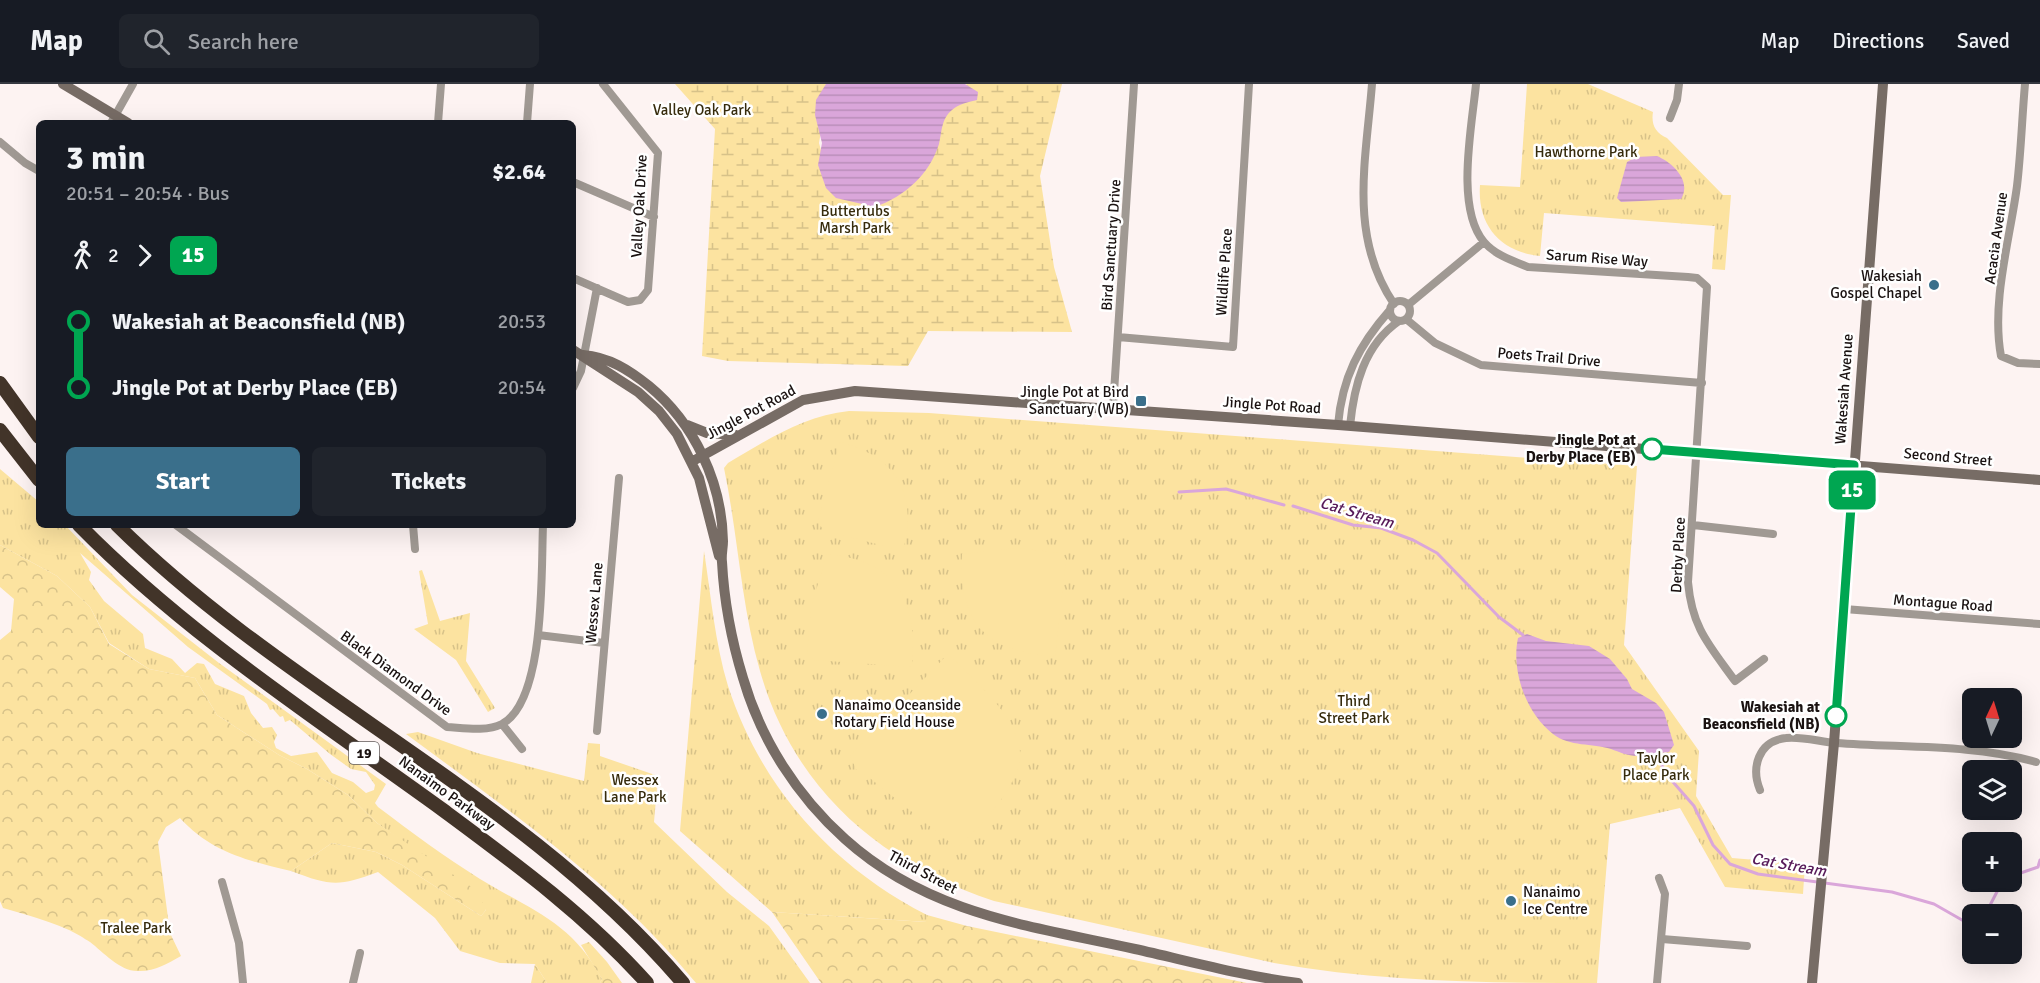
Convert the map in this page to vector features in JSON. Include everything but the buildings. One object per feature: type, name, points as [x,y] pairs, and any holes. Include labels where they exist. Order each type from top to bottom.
[{"type":"highway","points":[[0,383],[36,433]]},
{"type":"highway","points":[[0,430],[36,476]]},
{"type":"highway","name":"Nanaimo Parkway","points":[[82,528],[131,575],[188,623],[540,882],[596,930],[647,983]]},
{"type":"highway","name":"Nanaimo Parkway","points":[[120,528],[205,602],[568,870],[627,922],[683,983]]},
{"type":"main road","points":[[63,84],[113,119]]},
{"type":"main road","name":"Wakesiah Avenue","points":[[1812,983],[1834,743],[1883,84]]},
{"type":"main road","points":[[578,352],[596,367],[627,384],[652,404],[698,458]]},
{"type":"main road","name":"Jingle Pot Road","points":[[578,352],[601,356],[639,378],[655,391],[683,423],[698,458],[803,400],[841,391],[1113,408],[1854,465]]},
{"type":"main road","points":[[683,423],[707,433],[736,435]]},
{"type":"main road","name":"Third Street","points":[[698,458],[718,507],[723,539],[722,562],[740,667],[767,738],[786,771],[832,827],[871,860],[913,887],[981,915],[1298,983]]},
{"type":"main road","name":"Second Street","points":[[1854,465],[2040,480]]},
{"type":"street","points":[[113,119],[133,84]]},
{"type":"street","points":[[438,120],[441,84]]},
{"type":"street","points":[[527,120],[530,84]]},
{"type":"street","name":"Valley Oak Drive","points":[[576,279],[628,302],[640,300],[648,290],[658,153],[603,84]]},
{"type":"street","name":"Bird Sanctuary Drive","points":[[1113,408],[1134,84]]},
{"type":"street","name":"Wildlife Place","points":[[1118,337],[1233,347],[1249,84]]},
{"type":"street","points":[[1372,84],[1363,208],[1367,248],[1392,307],[1394,319],[1403,320]]},
{"type":"street","name":"Sarum Rise Way","points":[[1476,84],[1467,190],[1472,221],[1484,242],[1505,258],[1528,267],[1688,277],[1705,283],[1708,293],[1696,452]]},
{"type":"street","points":[[1670,118],[1677,100],[1679,84]]},
{"type":"street","name":"Acacia Avenue","points":[[2025,84],[2017,185],[2003,272],[1998,340],[2001,356],[2018,363],[2040,364]]},
{"type":"street","points":[[0,142],[36,169]]},
{"type":"street","points":[[576,183],[654,217]]},
{"type":"street","points":[[1408,305],[1484,242]]},
{"type":"street","points":[[576,382],[581,371],[578,352],[597,288]]},
{"type":"street","points":[[1338,425],[1346,377],[1361,347],[1392,307],[1400,302],[1408,305]]},
{"type":"street","points":[[1350,426],[1353,396],[1361,371],[1385,331],[1410,314],[1408,305]]},
{"type":"street","name":"Poets Trail Drive","points":[[1403,320],[1435,343],[1481,365],[1702,383]]},
{"type":"street","name":"Derby Place","points":[[1696,452],[1688,582],[1690,608],[1696,627],[1735,681],[1764,659]]},
{"type":"street","name":"Wessex Lane","points":[[597,731],[619,478]]},
{"type":"street","points":[[1693,525],[1773,534]]},
{"type":"street","name":"Black Diamond Drive","points":[[179,528],[447,727],[477,729],[502,724]]},
{"type":"street","points":[[413,528],[415,549]]},
{"type":"street","points":[[522,749],[502,724],[520,706],[529,687],[538,635],[543,528]]},
{"type":"street","name":"Montague Road","points":[[1844,609],[2040,624]]},
{"type":"street","points":[[538,635],[604,643]]},
{"type":"street","points":[[1760,790],[1754,775],[1758,758],[1771,744],[1786,738],[1834,743],[2002,752],[2036,762]]},
{"type":"street","points":[[1657,983],[1665,894],[1659,878]]},
{"type":"street","points":[[222,882],[239,943],[243,983]]},
{"type":"street","points":[[1662,939],[1747,946]]},
{"type":"street","points":[[353,983],[360,954]]},
{"type":"green space","name":"Buttertubs Marsh Park","points":[[675,84],[829,84],[819,143],[822,154],[924,120],[967,84],[1062,84],[1040,176],[1054,267],[1072,332],[928,331],[908,366],[728,361],[702,356],[715,129]]},
{"type":"green space","name":"Hawthorne Park","points":[[1527,84],[1588,84],[1653,112],[1653,124],[1657,131],[1667,138],[1723,195],[1731,195],[1725,270],[1712,269],[1715,226],[1544,213],[1540,256],[1513,249],[1494,234],[1482,212],[1480,185],[1520,187]]},
{"type":"green space","name":"Third Street Park","points":[[849,411],[929,413],[1637,466],[1624,645],[1699,751],[1696,796],[1732,858],[1805,864],[1803,894],[1725,887],[1680,808],[1610,824],[1597,983],[1476,982],[1395,978],[1274,963],[994,901],[914,866],[879,843],[847,816],[819,786],[795,752],[775,713],[754,646],[724,468],[728,463],[786,430],[816,418]]},
{"type":"green space","points":[[840,442],[876,457],[889,468],[898,481],[905,495],[908,512],[903,551],[823,530],[818,521]]},
{"type":"green space","points":[[0,469],[36,499],[36,528],[68,528],[132,595],[219,663],[386,784],[375,803],[378,807],[454,862],[533,909],[564,931],[591,960],[602,979],[600,983],[547,983],[535,964],[500,963],[460,951],[435,918],[378,872],[334,883],[316,880],[291,871],[332,843],[376,852],[402,865],[481,916],[486,910],[445,872],[377,823],[348,795],[307,769],[279,755],[217,715],[195,678],[149,669],[109,643],[90,607],[57,576],[0,545]],"holes":[[[80,553],[188,647],[267,704],[270,710],[273,709],[280,717],[283,716],[285,722],[290,720],[351,769],[366,772],[375,785],[374,790],[366,793],[353,782],[332,773],[317,752],[291,756],[276,748],[274,742],[277,735],[272,727],[263,728],[251,713],[244,696],[215,684],[204,664],[197,663],[185,673],[172,659],[145,648],[143,634],[104,601],[89,580],[91,572]]]},
{"type":"green space","name":"Tralee Park","points":[[0,545],[57,576],[90,607],[109,644],[149,669],[195,678],[217,715],[279,755],[307,769],[348,795],[377,823],[476,890],[486,910],[481,916],[402,865],[376,852],[332,843],[291,871],[231,854],[204,839],[180,818],[166,827],[158,842],[170,933],[181,956],[165,965],[155,969],[137,971],[124,968],[70,930],[3,908],[0,901],[0,640],[11,631],[14,599],[0,587]]},
{"type":"green space","points":[[1017,548],[1061,553],[1066,559],[1055,657],[1031,654],[995,640],[982,630],[972,616],[965,599],[962,554]]},
{"type":"green space","points":[[704,551],[717,636],[728,686],[742,723],[760,758],[781,791],[831,848],[893,896],[927,915],[927,922],[772,912],[680,831]]},
{"type":"green space","points":[[827,554],[851,558],[871,565],[887,575],[898,588],[911,622],[912,667],[814,660],[807,652],[811,607]]},
{"type":"green space","points":[[422,570],[440,621],[470,613],[466,661],[495,708],[488,712],[456,660],[414,629],[428,624],[419,571]]},
{"type":"green space","points":[[948,654],[990,695],[1008,719],[1019,745],[1020,758],[1016,773],[1000,802],[957,848],[866,775],[857,771],[850,756]]},
{"type":"green space","name":"Wessex Lane Park","points":[[418,732],[477,753],[584,781],[588,743],[600,744],[600,756],[658,776],[654,822],[727,892],[769,926],[810,983],[696,983],[631,913],[596,881],[522,820],[406,734]]},
{"type":"green space","points":[[772,912],[926,922],[927,915],[967,926],[1247,983],[821,983]]},
{"type":"green space","points":[[589,942],[622,983],[600,983],[602,979],[581,945]]},
{"type":"green space","points":[[535,964],[547,983],[531,983]]},
{"type":"shaded area","points":[[826,84],[965,84],[978,92],[977,100],[957,106],[948,114],[942,126],[935,155],[922,175],[896,197],[875,207],[836,198],[826,188],[818,165],[822,143],[815,115],[816,100]]},
{"type":"shaded area","points":[[1657,156],[1679,173],[1684,186],[1681,199],[1621,202],[1617,198],[1627,162],[1636,157]]},
{"type":"shaded area","points":[[1527,634],[1546,641],[1589,646],[1610,659],[1627,679],[1632,689],[1656,703],[1664,712],[1674,745],[1669,752],[1641,756],[1630,755],[1604,747],[1567,741],[1553,734],[1535,715],[1519,677],[1516,651],[1518,638]]},
{"type":"waterway","name":"Cat Stream","points":[[1179,492],[1226,489],[1284,505]]},
{"type":"waterway","name":"Cat Stream","points":[[1293,506],[1353,525],[1381,528],[1413,540],[1437,553],[1499,617],[1523,635]]},
{"type":"waterway","name":"Cat Stream","points":[[1656,753],[1666,774],[1694,806],[1713,845],[1730,864],[1758,874],[1892,892],[1934,904],[1962,920]]},
{"type":"waterway","name":"Cat Stream","points":[[2022,873],[2038,867],[2040,860]]},
{"type":"waterway","name":"Cat Stream","points":[[1991,904],[1997,892]]},
{"type":"bus line","name":"15","points":[[1652,449],[1854,465],[1836,716]]},
{"type":"place","name":"Wakesiah Gospel Chapel","points":[[1934,285]]},
{"type":"place","name":"Jingle Pot at Bird Sanctuary (WB)","points":[[1141,401]]},
{"type":"place","name":"Jingle Pot at Derby Place (EB)","points":[[1652,449]]},
{"type":"place","name":"Nanaimo Oceanside Rotary Field House","points":[[822,714]]},
{"type":"place","name":"Wakesiah at Beaconsfield (NB)","points":[[1836,716]]},
{"type":"place","name":"Nanaimo Ice Centre","points":[[1511,901]]},
{"type":"park label","name":"Valley Oak Park","points":[[702,110]]},
{"type":"park label","name":"Taylor Place Park","points":[[1656,766]]}]
